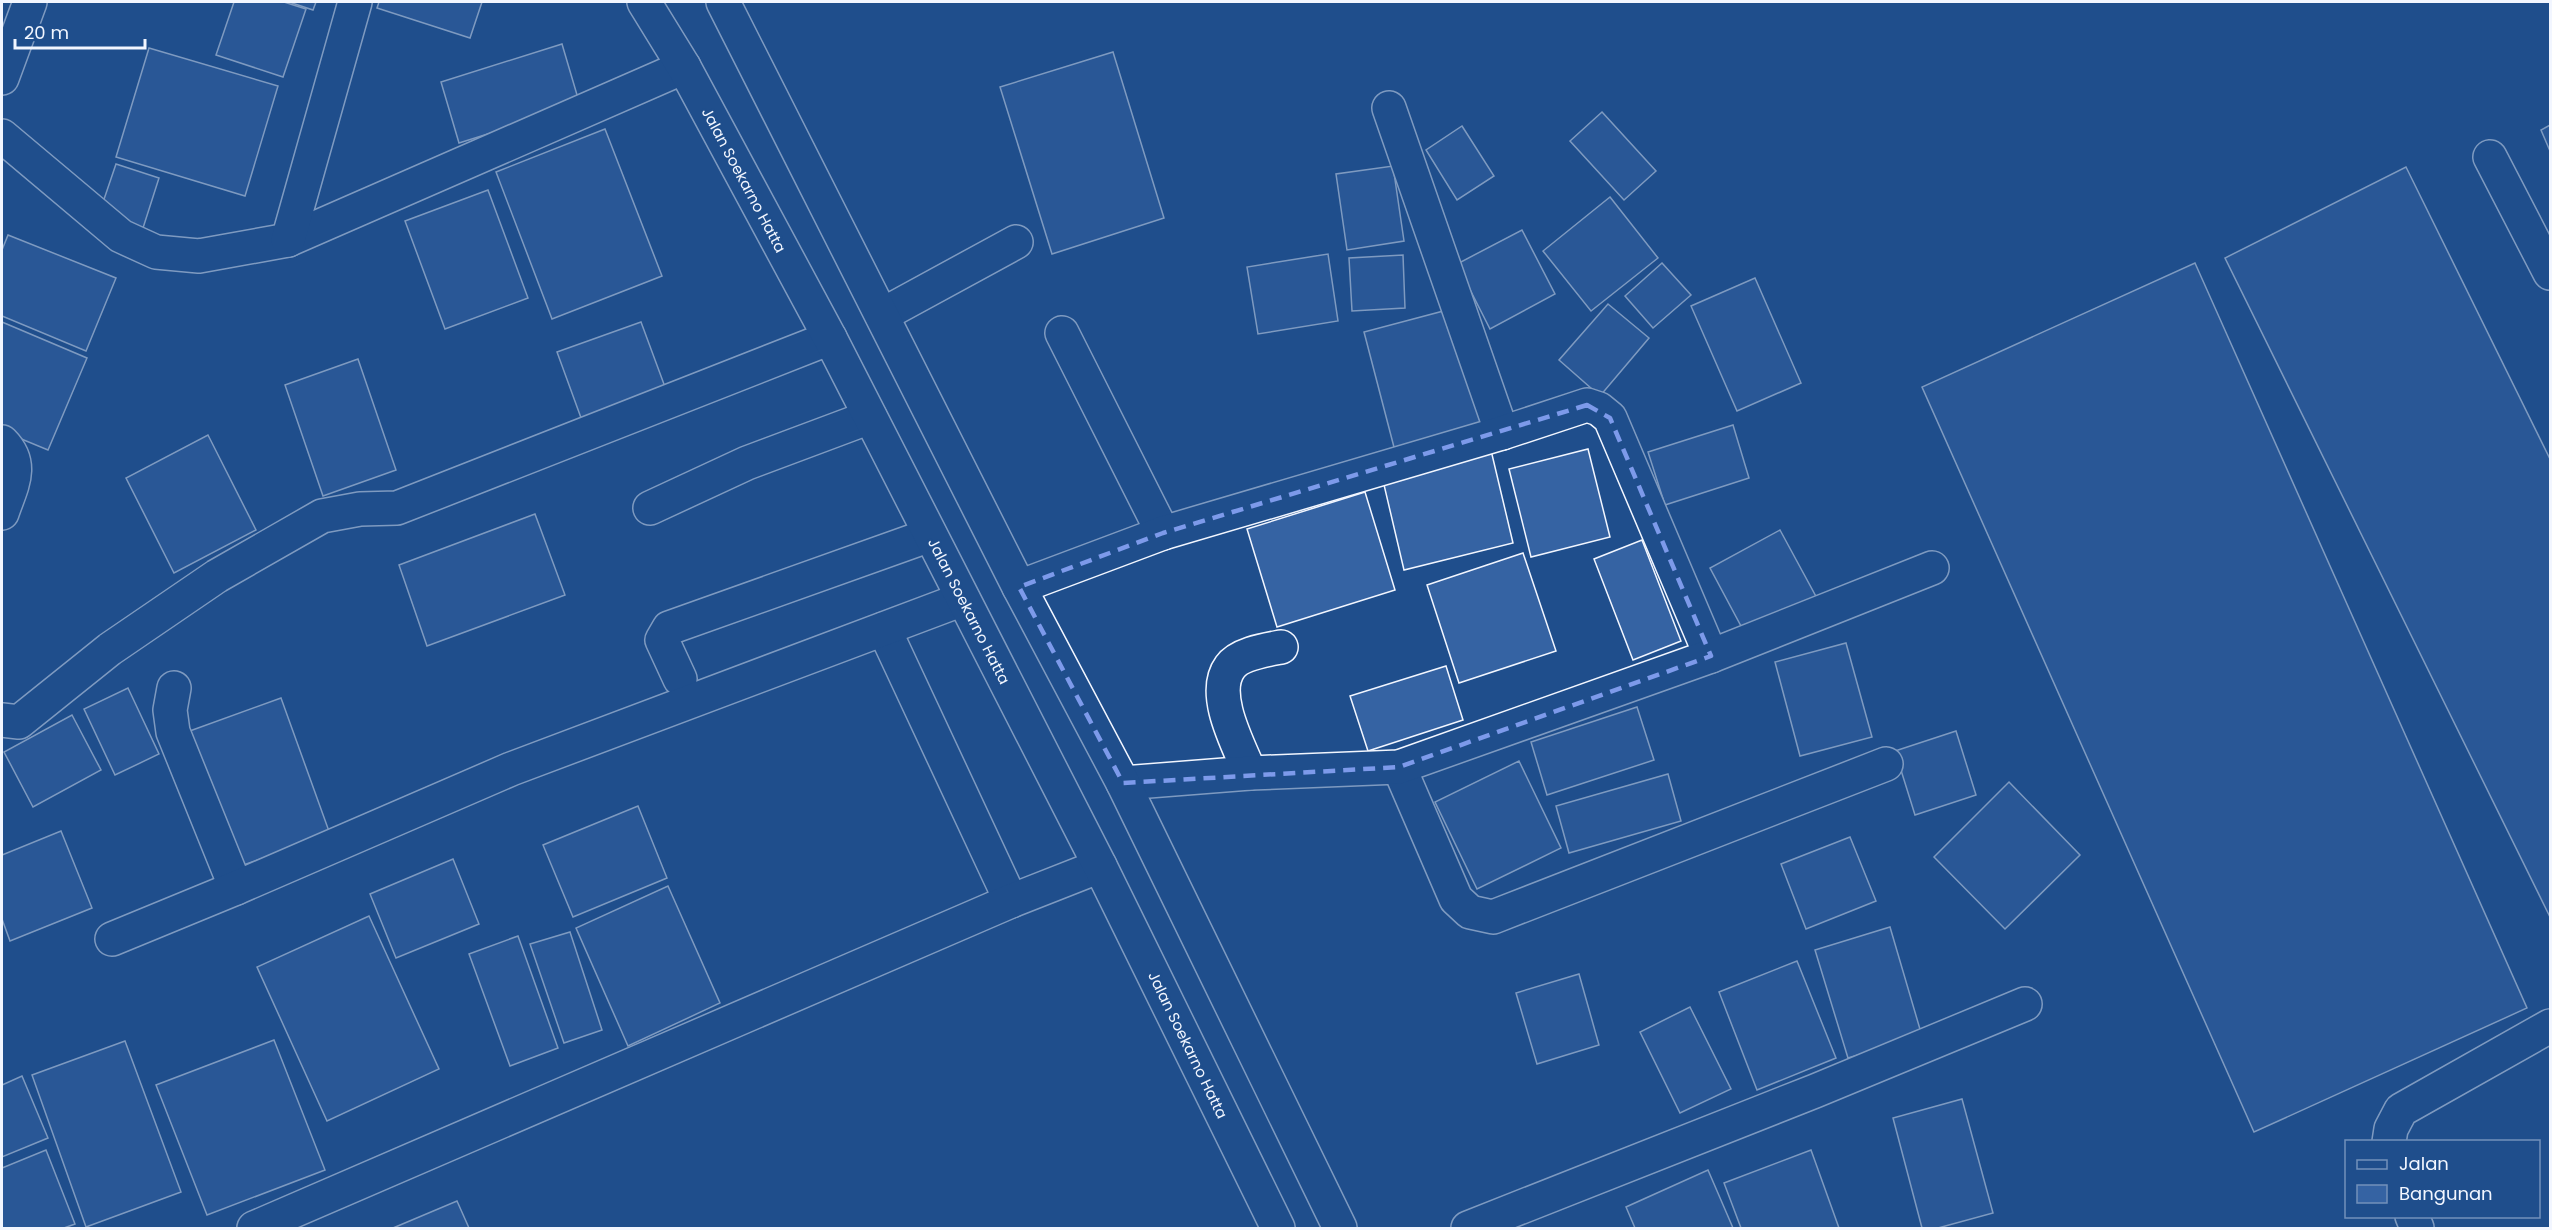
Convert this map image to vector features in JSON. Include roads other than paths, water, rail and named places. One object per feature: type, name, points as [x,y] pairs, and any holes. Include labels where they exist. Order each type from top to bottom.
[{"type":"main road","points":[[2,78],[30,2]]},
{"type":"main road","points":[[288,240],[355,2]]},
{"type":"main road","name":"Jalan Soekarno Hatta","points":[[644,2],[684,67],[830,339],[1100,866],[1278,1228]]},
{"type":"main road","points":[[723,2],[1019,587],[1123,783],[1340,1228]]},
{"type":"main road","points":[[2,136],[121,236],[156,252],[199,256],[288,240],[684,67]]},
{"type":"main road","points":[[1389,108],[1502,433]]},
{"type":"main road","points":[[2490,157],[2550,273]]},
{"type":"main road","points":[[882,315],[1016,242]]},
{"type":"main road","points":[[1062,333],[1163,532]]},
{"type":"main road","points":[[2,720],[19,722],[110,649],[217,576],[322,516],[360,509],[397,508],[830,339]]},
{"type":"main road","points":[[1019,587],[1163,532],[1502,433],[1587,405],[1599,409],[1610,418],[1711,656]]},
{"type":"main road","points":[[650,508],[747,463],[870,417]]},
{"type":"main road","points":[[2,442],[11,452],[16,470],[2,513]]},
{"type":"main road","points":[[680,679],[662,640],[669,628],[930,535]]},
{"type":"main road","points":[[1123,783],[1250,773],[1399,767],[1711,656],[1932,568]]},
{"type":"main road","points":[[112,939],[511,769],[963,599]]},
{"type":"main road","points":[[884,629],[1011,901]]},
{"type":"main road","points":[[1250,773],[1227,715],[1221,691],[1230,667],[1254,652],[1281,647]]},
{"type":"main road","points":[[174,688],[170,710],[173,732],[236,888]]},
{"type":"main road","points":[[1399,767],[1456,899],[1470,912],[1493,917],[1887,764]]},
{"type":"main road","points":[[254,1228],[1011,901],[1100,866]]},
{"type":"main road","points":[[1468,1228],[1815,1091],[2025,1004]]},
{"type":"main road","points":[[2389,1140],[2391,1129],[2401,1110],[2550,1026]]}]
